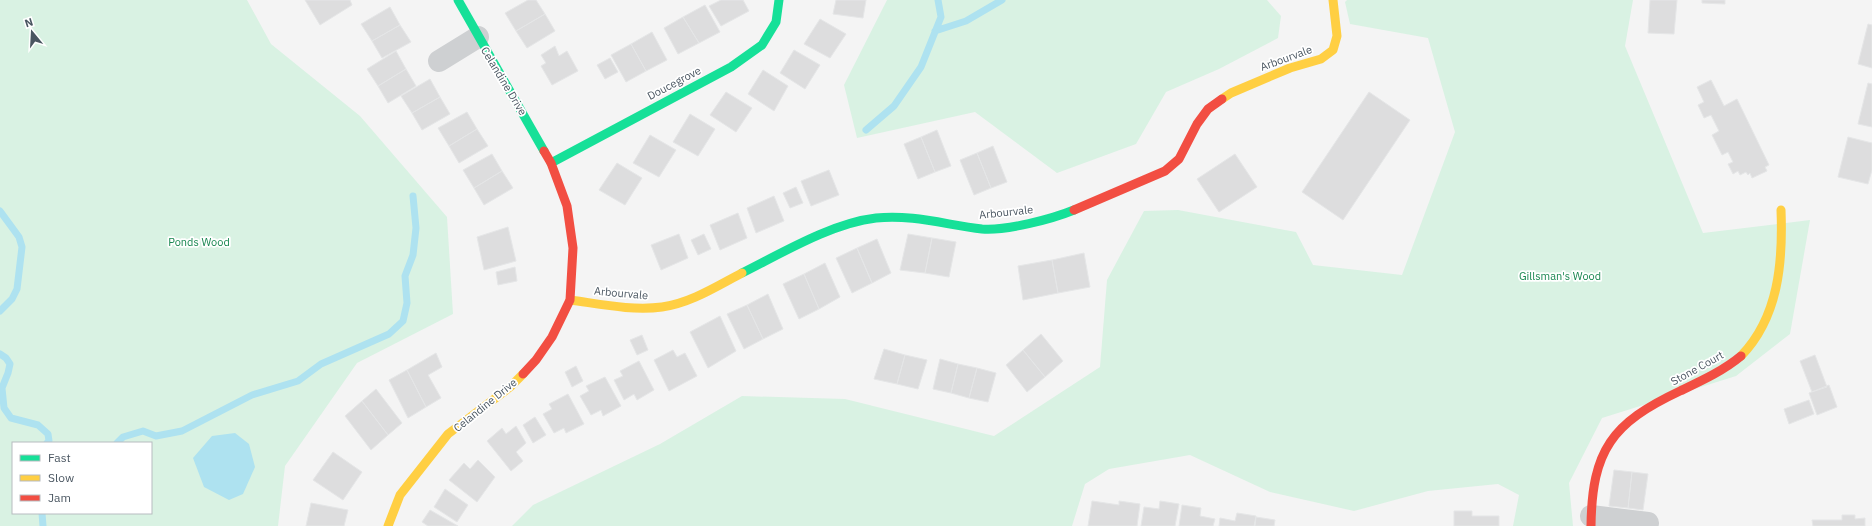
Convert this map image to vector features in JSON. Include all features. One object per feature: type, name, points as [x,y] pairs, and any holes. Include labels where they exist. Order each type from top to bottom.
[{"type":"street","name":"Celandine Drive","points":[[388,526],[400,495],[448,434],[510,387],[536,360],[552,337],[570,300],[573,248],[567,206],[551,163],[458,0]]},
{"type":"street","name":"Doucegrove","points":[[551,163],[731,67],[762,45],[776,22],[779,0]]},
{"type":"street","name":"Arbourvale","points":[[570,300],[632,308],[662,307],[691,299],[814,237],[844,226],[876,218],[924,220],[984,229],[1023,225],[1060,216],[1081,208],[1165,171],[1179,159],[1197,124],[1208,108],[1231,93],[1290,68],[1320,59],[1333,50],[1337,36],[1333,0]]},
{"type":"street","name":"Celandine Drive","points":[[439,61],[478,37]]},
{"type":"street","name":"Stone Court","points":[[1591,521],[1600,462],[1615,435],[1637,413],[1722,369],[1746,352],[1767,321],[1779,283],[1783,245],[1781,210]]},
{"type":"street","points":[[1591,521],[1648,523]]},
{"type":"green space","name":"Ponds Wood","points":[[0,0],[247,0],[271,44],[360,116],[447,217],[453,314],[357,363],[285,466],[278,526],[0,526]]},
{"type":"green space","points":[[887,0],[1267,0],[1281,16],[1278,38],[1219,69],[1166,92],[1136,144],[1057,173],[975,112],[857,138],[844,85]]},
{"type":"green space","name":"Gillsman's Wood","points":[[1347,0],[1633,0],[1625,46],[1703,233],[1810,220],[1790,334],[1736,376],[1602,418],[1569,483],[1573,526],[1513,526],[1519,495],[1498,484],[1428,491],[1354,511],[1270,492],[1190,455],[1109,469],[1085,484],[1072,526],[512,526],[533,505],[660,444],[742,396],[845,399],[994,436],[1100,367],[1107,280],[1144,211],[1178,210],[1296,232],[1313,265],[1402,275],[1455,132],[1428,38],[1350,24],[1345,2]]},
{"type":"water","points":[[235,433],[249,444],[255,467],[243,494],[229,500],[204,487],[193,458],[212,436]]},
{"type":"building","points":[[305,0],[350,0],[352,5],[320,25]]},
{"type":"building","points":[[528,0],[536,0],[545,14],[516,31],[505,13]]},
{"type":"building","points":[[721,0],[743,0],[749,11],[721,26],[709,6]]},
{"type":"building","points":[[836,0],[866,0],[863,18],[833,14]]},
{"type":"building","points":[[1650,0],[1677,0],[1674,34],[1648,33]]},
{"type":"building","points":[[1702,0],[1725,0],[1725,4],[1702,3]]},
{"type":"building","points":[[705,5],[720,32],[699,43],[683,17]]},
{"type":"building","points":[[390,7],[400,25],[372,41],[361,24]]},
{"type":"building","points":[[545,14],[555,31],[527,48],[516,31]]},
{"type":"building","points":[[683,17],[699,43],[678,54],[664,28]]},
{"type":"building","points":[[820,19],[846,34],[830,58],[804,44]]},
{"type":"building","points":[[1868,24],[1872,25],[1872,68],[1858,64]]},
{"type":"building","points":[[400,25],[411,42],[382,58],[372,41]]},
{"type":"building","points":[[652,32],[667,60],[646,71],[631,44]]},
{"type":"building","points":[[631,44],[646,71],[626,82],[611,55]]},
{"type":"building","points":[[555,46],[559,56],[567,51],[578,71],[552,85],[541,66],[546,63],[541,55]]},
{"type":"building","points":[[794,50],[820,65],[805,89],[780,73]]},
{"type":"building","points":[[396,51],[406,69],[378,86],[367,69]]},
{"type":"building","points":[[610,58],[618,72],[605,79],[597,65]]},
{"type":"building","points":[[406,69],[416,86],[388,103],[378,86]]},
{"type":"building","points":[[763,70],[788,86],[774,111],[748,94]]},
{"type":"building","points":[[430,79],[440,97],[412,113],[401,96]]},
{"type":"building","points":[[1711,80],[1724,106],[1737,99],[1769,165],[1765,167],[1767,171],[1752,178],[1750,173],[1748,175],[1746,172],[1740,175],[1738,171],[1733,174],[1728,164],[1733,162],[1728,152],[1722,155],[1712,135],[1719,131],[1711,115],[1704,118],[1698,105],[1704,102],[1697,87]]},
{"type":"building","points":[[1868,83],[1872,84],[1872,127],[1858,124]]},
{"type":"building","points":[[726,92],[752,108],[736,132],[710,115]]},
{"type":"building","points":[[1369,92],[1410,120],[1343,220],[1302,192]]},
{"type":"building","points":[[440,97],[450,114],[422,130],[412,113]]},
{"type":"building","points":[[467,112],[477,129],[449,146],[438,128]]},
{"type":"building","points":[[690,114],[715,129],[698,156],[673,142]]},
{"type":"building","points":[[477,129],[488,146],[459,163],[449,146]]},
{"type":"building","points":[[937,130],[951,166],[935,172],[921,137]]},
{"type":"building","points":[[650,135],[676,150],[659,177],[633,163]]},
{"type":"building","points":[[921,137],[935,172],[918,179],[904,144]]},
{"type":"building","points":[[1848,137],[1872,143],[1872,170],[1868,184],[1838,177]]},
{"type":"building","points":[[993,146],[1007,182],[991,188],[977,153]]},
{"type":"building","points":[[977,153],[991,188],[974,195],[960,160]]},
{"type":"building","points":[[492,154],[502,171],[474,188],[463,170]]},
{"type":"building","points":[[1235,154],[1257,187],[1219,212],[1197,179]]},
{"type":"building","points":[[617,163],[642,178],[625,205],[599,190]]},
{"type":"building","points":[[829,170],[839,195],[811,206],[801,181]]},
{"type":"building","points":[[502,171],[513,188],[484,205],[474,188]]},
{"type":"building","points":[[796,187],[803,203],[790,208],[783,193]]},
{"type":"building","points":[[774,196],[784,221],[756,233],[747,208]]},
{"type":"building","points":[[738,213],[747,238],[720,250],[710,225]]},
{"type":"building","points":[[508,227],[516,261],[484,270],[477,237]]},
{"type":"building","points":[[679,234],[688,258],[661,270],[651,245]]},
{"type":"building","points":[[704,234],[711,249],[698,255],[691,240]]},
{"type":"building","points":[[908,234],[932,238],[925,273],[900,270]]},
{"type":"building","points":[[932,238],[956,242],[949,277],[925,273]]},
{"type":"building","points":[[877,239],[891,273],[872,283],[857,248]]},
{"type":"building","points":[[857,248],[872,283],[852,293],[836,258]]},
{"type":"building","points":[[1084,253],[1090,287],[1058,293],[1052,260]]},
{"type":"building","points":[[1052,260],[1058,293],[1023,300],[1018,266]]},
{"type":"building","points":[[825,263],[840,297],[819,309],[804,274]]},
{"type":"building","points":[[515,267],[517,281],[498,285],[496,272]]},
{"type":"building","points":[[804,274],[819,309],[799,319],[783,284]]},
{"type":"building","points":[[768,294],[783,329],[763,339],[747,305]]},
{"type":"building","points":[[747,305],[763,339],[744,349],[727,314]]},
{"type":"building","points":[[720,316],[736,351],[708,368],[690,332]]},
{"type":"building","points":[[1041,334],[1063,361],[1045,377],[1023,350]]},
{"type":"building","points":[[642,335],[648,350],[637,355],[630,340]]},
{"type":"building","points":[[884,349],[905,355],[897,384],[874,379]]},
{"type":"building","points":[[673,350],[677,357],[685,353],[697,376],[669,391],[654,360]]},
{"type":"building","points":[[1023,350],[1045,377],[1027,392],[1006,365]]},
{"type":"building","points":[[436,353],[442,367],[428,375],[441,398],[426,407],[407,370]]},
{"type":"building","points":[[905,355],[927,360],[918,389],[897,384]]},
{"type":"building","points":[[1815,355],[1827,387],[1812,392],[1800,361]]},
{"type":"building","points":[[940,359],[958,364],[951,393],[933,389]]},
{"type":"building","points":[[639,361],[654,390],[637,400],[634,394],[624,400],[614,380],[623,376],[620,371]]},
{"type":"building","points":[[958,364],[977,368],[969,398],[951,393]]},
{"type":"building","points":[[576,366],[583,381],[572,387],[565,372]]},
{"type":"building","points":[[977,368],[996,373],[988,402],[969,398]]},
{"type":"building","points":[[407,370],[426,407],[408,418],[389,380]]},
{"type":"building","points":[[605,377],[621,406],[603,416],[601,410],[591,415],[580,396],[589,391],[586,386]]},
{"type":"building","points":[[1829,385],[1837,407],[1817,415],[1809,393]]},
{"type":"building","points":[[376,389],[402,423],[388,435],[362,401]]},
{"type":"building","points":[[568,394],[584,424],[566,433],[564,428],[554,433],[543,414],[552,409],[549,404]]},
{"type":"building","points":[[1809,400],[1814,414],[1789,424],[1784,409]]},
{"type":"building","points":[[362,401],[388,435],[371,450],[345,416]]},
{"type":"building","points":[[535,417],[546,435],[533,443],[523,425]]},
{"type":"building","points":[[516,426],[526,443],[516,452],[523,461],[511,471],[487,441],[502,428],[506,434]]},
{"type":"building","points":[[333,452],[362,472],[343,500],[313,480]]},
{"type":"building","points":[[478,460],[495,477],[477,502],[449,480],[464,463],[470,469]]},
{"type":"building","points":[[1614,470],[1632,472],[1628,508],[1609,506]]},
{"type":"building","points":[[1632,472],[1648,474],[1643,510],[1628,508]]},
{"type":"building","points":[[445,489],[468,505],[457,522],[434,507]]},
{"type":"building","points":[[1092,501],[1119,505],[1119,501],[1140,504],[1137,526],[1088,526]]},
{"type":"building","points":[[1160,501],[1179,504],[1175,526],[1141,526],[1144,507],[1159,509]]},
{"type":"building","points":[[311,503],[348,510],[344,526],[306,526]]},
{"type":"building","points":[[1182,505],[1201,508],[1200,516],[1215,519],[1213,526],[1179,526]]},
{"type":"building","points":[[430,510],[458,526],[428,526],[422,522]]},
{"type":"building","points":[[1454,511],[1472,511],[1472,516],[1499,516],[1499,526],[1454,526]]},
{"type":"building","points":[[1237,513],[1256,516],[1254,526],[1219,526],[1220,518],[1235,521]]},
{"type":"building","points":[[1842,515],[1855,515],[1855,519],[1865,518],[1865,526],[1813,526],[1812,520],[1842,520]]},
{"type":"building","points":[[1256,517],[1275,520],[1274,526],[1255,526]]},
{"type":"waterway","points":[[866,130],[894,106],[921,67],[941,17],[938,0]]},
{"type":"waterway","points":[[935,31],[966,21],[1002,0]]},
{"type":"waterway","points":[[118,442],[123,437],[143,431],[156,436],[182,431],[252,395],[298,381],[321,364],[389,334],[403,321],[407,303],[405,276],[413,255],[416,228],[413,196]]},
{"type":"waterway","points":[[0,211],[19,237],[22,247],[17,289],[12,299],[0,311]]},
{"type":"waterway","points":[[0,354],[6,358],[10,364],[2,388],[4,408],[11,418],[38,425],[48,434],[48,442]]},
{"type":"waterway","points":[[42,514],[43,526]]},
{"type":"traffic: fast","points":[[458,0],[544,151]]},
{"type":"traffic: fast","points":[[551,163],[731,67],[762,45],[776,22],[779,0]]},
{"type":"traffic: fast","points":[[742,273],[825,232],[859,221],[876,218],[903,217],[982,229],[992,229],[1029,224],[1074,210]]},
{"type":"traffic: slow","points":[[1222,99],[1231,93],[1290,68],[1321,59],[1333,50],[1337,36],[1333,0]]},
{"type":"traffic: slow","points":[[1741,356],[1754,341],[1764,324],[1776,288],[1781,249],[1781,210]]},
{"type":"traffic: slow","points":[[570,300],[628,308],[662,307],[693,298],[742,273]]},
{"type":"traffic: slow","points":[[388,526],[400,495],[448,434],[510,387],[523,374]]},
{"type":"traffic: jam","points":[[1074,210],[1165,171],[1179,159],[1197,124],[1208,109],[1222,99]]},
{"type":"traffic: jam","points":[[523,374],[536,360],[552,337],[570,300],[573,248],[567,206],[551,163],[544,151]]},
{"type":"traffic: jam","points":[[1591,526],[1592,500],[1596,477],[1602,458],[1610,442],[1622,428],[1638,415],[1657,403],[1712,375],[1741,356]]}]
